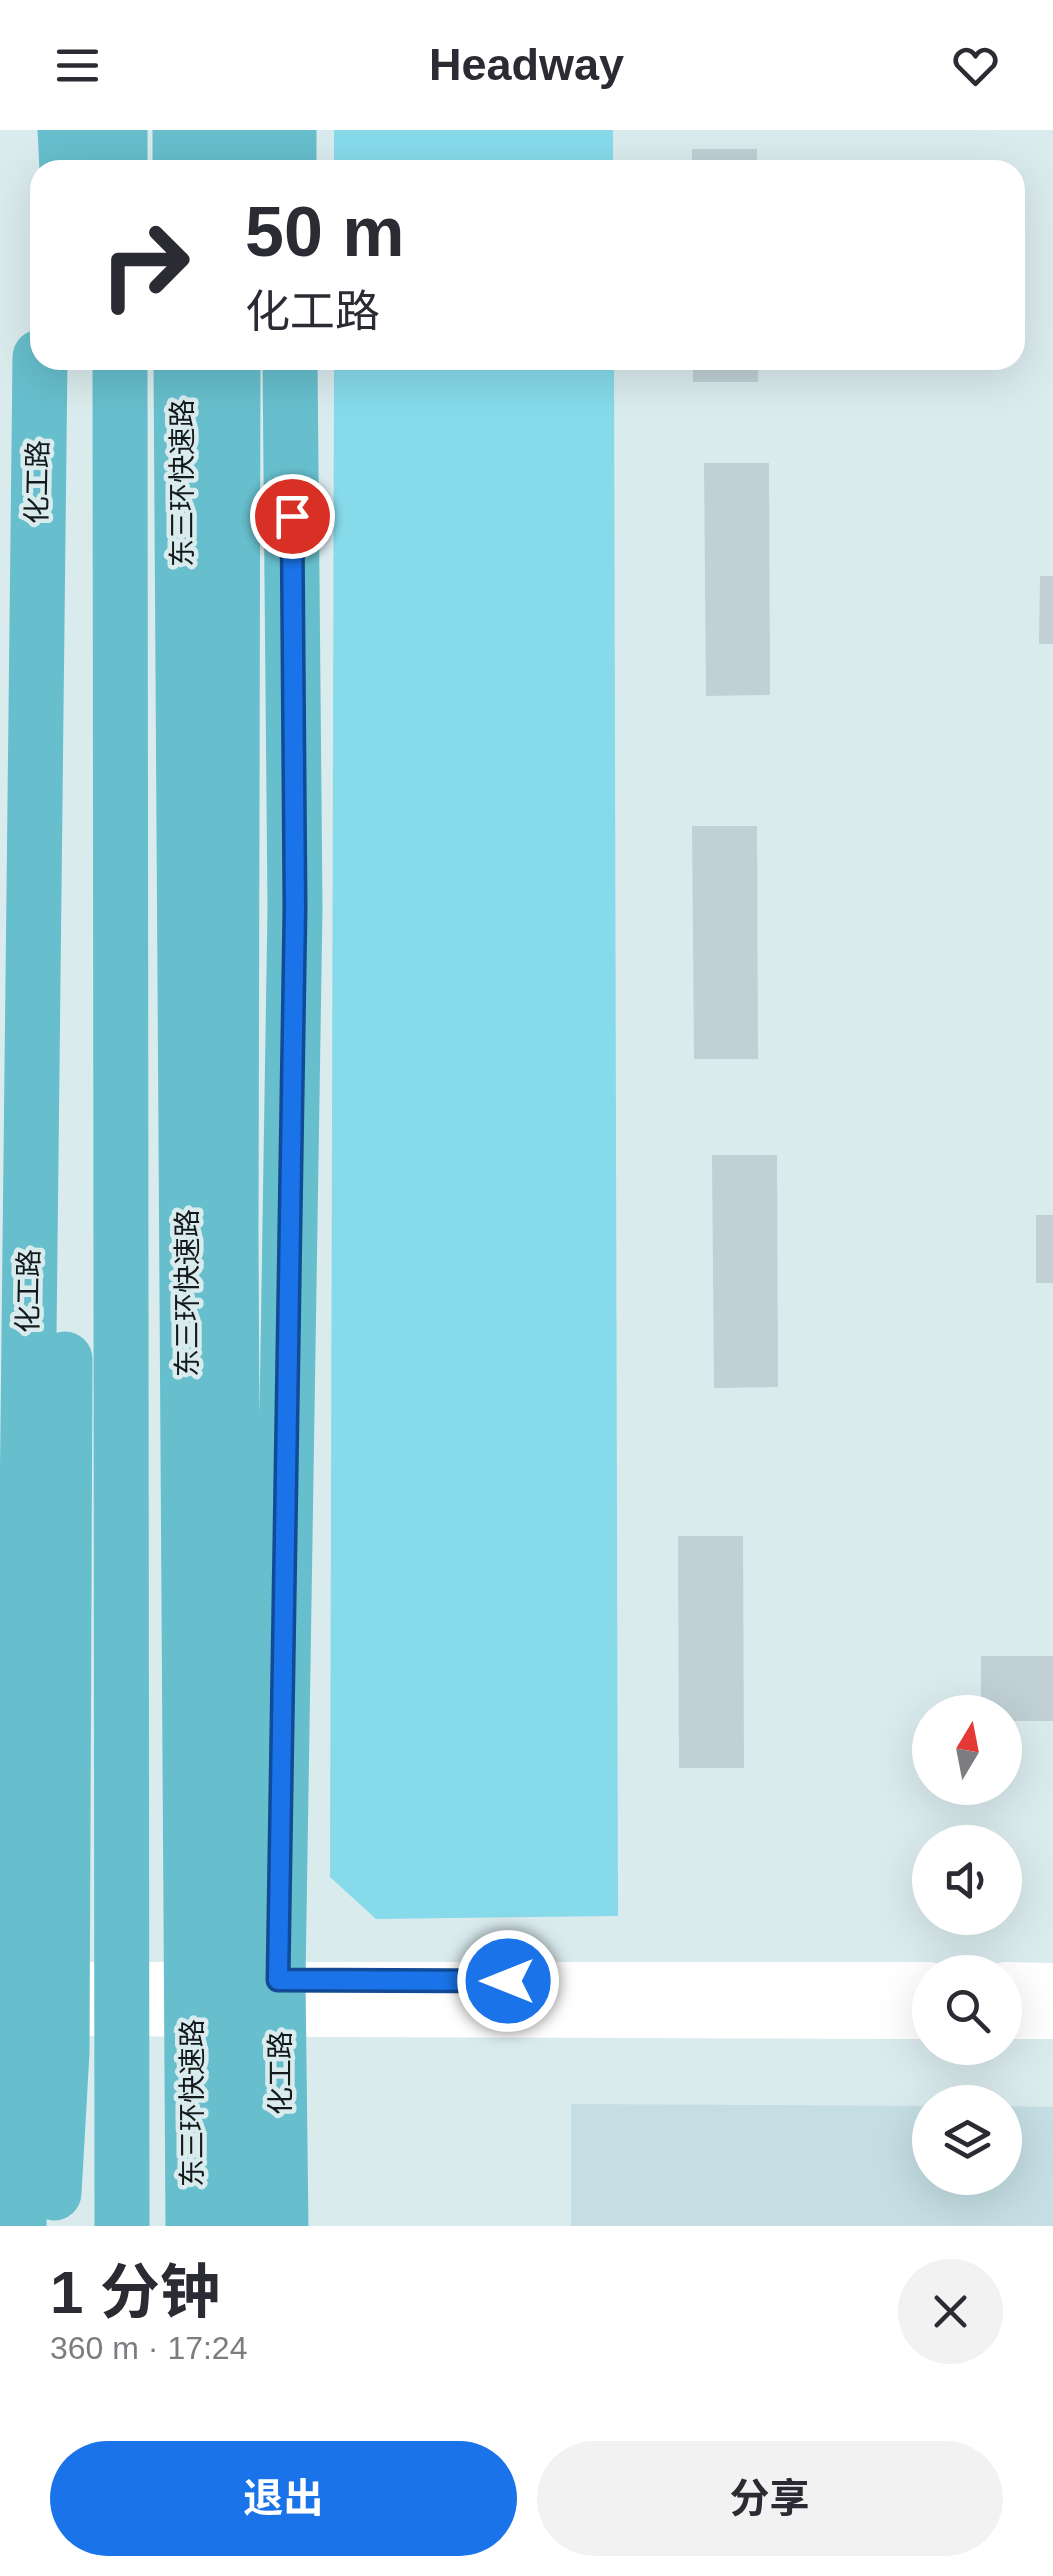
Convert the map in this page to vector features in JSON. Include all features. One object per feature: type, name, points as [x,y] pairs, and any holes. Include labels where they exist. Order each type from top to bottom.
[{"type":"highway","points":[[44,160],[45,130]]},
{"type":"highway","points":[[65,130],[66,160]]},
{"type":"highway","points":[[120,130],[120,160]]},
{"type":"highway","points":[[180,130],[180,160]]},
{"type":"highway","points":[[234,130],[234,160]]},
{"type":"highway","points":[[288,130],[289,160]]},
{"type":"highway","name":"化工路","points":[[19,2226],[40,370]]},
{"type":"highway","points":[[52,2226],[62,2052],[67,370]]},
{"type":"highway","points":[[120,370],[122,2226]]},
{"type":"highway","name":"东三环快速路","points":[[181,370],[193,2226]]},
{"type":"highway","points":[[233,370],[231,1253],[236,2226]]},
{"type":"highway","name":"化工路","points":[[281,2226],[279,1998],[295,908],[290,370]]},
{"type":"highway","points":[[62,2052],[86,2226]]},
{"type":"street","points":[[21,2000],[279,1998],[912,1982]]},
{"type":"street","points":[[1022,1982],[1053,1982]]},
{"type":"street","points":[[279,1998],[912,2017]]},
{"type":"street","points":[[1022,2019],[1053,2019]]},
{"type":"shaded area","points":[[334,130],[613,130],[613,160],[334,160]]},
{"type":"shaded area","points":[[334,370],[614,370],[618,1916],[376,1919],[330,1877]]},
{"type":"shaded area","points":[[571,2104],[912,2106],[912,2195],[1022,2195],[1022,2106],[1053,2107],[1053,2226],[571,2226]]},
{"type":"building","points":[[692,149],[757,149],[757,160],[692,160]]},
{"type":"building","points":[[693,370],[758,370],[758,382],[693,382]]},
{"type":"building","points":[[704,463],[769,463],[770,695],[706,696]]},
{"type":"building","points":[[1040,576],[1053,576],[1053,644],[1039,644]]},
{"type":"building","points":[[692,826],[757,826],[758,1059],[694,1059]]},
{"type":"building","points":[[712,1155],[777,1155],[778,1387],[714,1388]]},
{"type":"building","points":[[1036,1215],[1053,1215],[1053,1283],[1036,1283]]},
{"type":"building","points":[[678,1536],[743,1536],[744,1768],[679,1768]]},
{"type":"building","points":[[981,1656],[1053,1656],[1053,1721],[1022,1721],[1022,1695],[981,1695]]},
{"type":"route","points":[[292,516],[295,908],[278,1980],[508,1981]]}]
